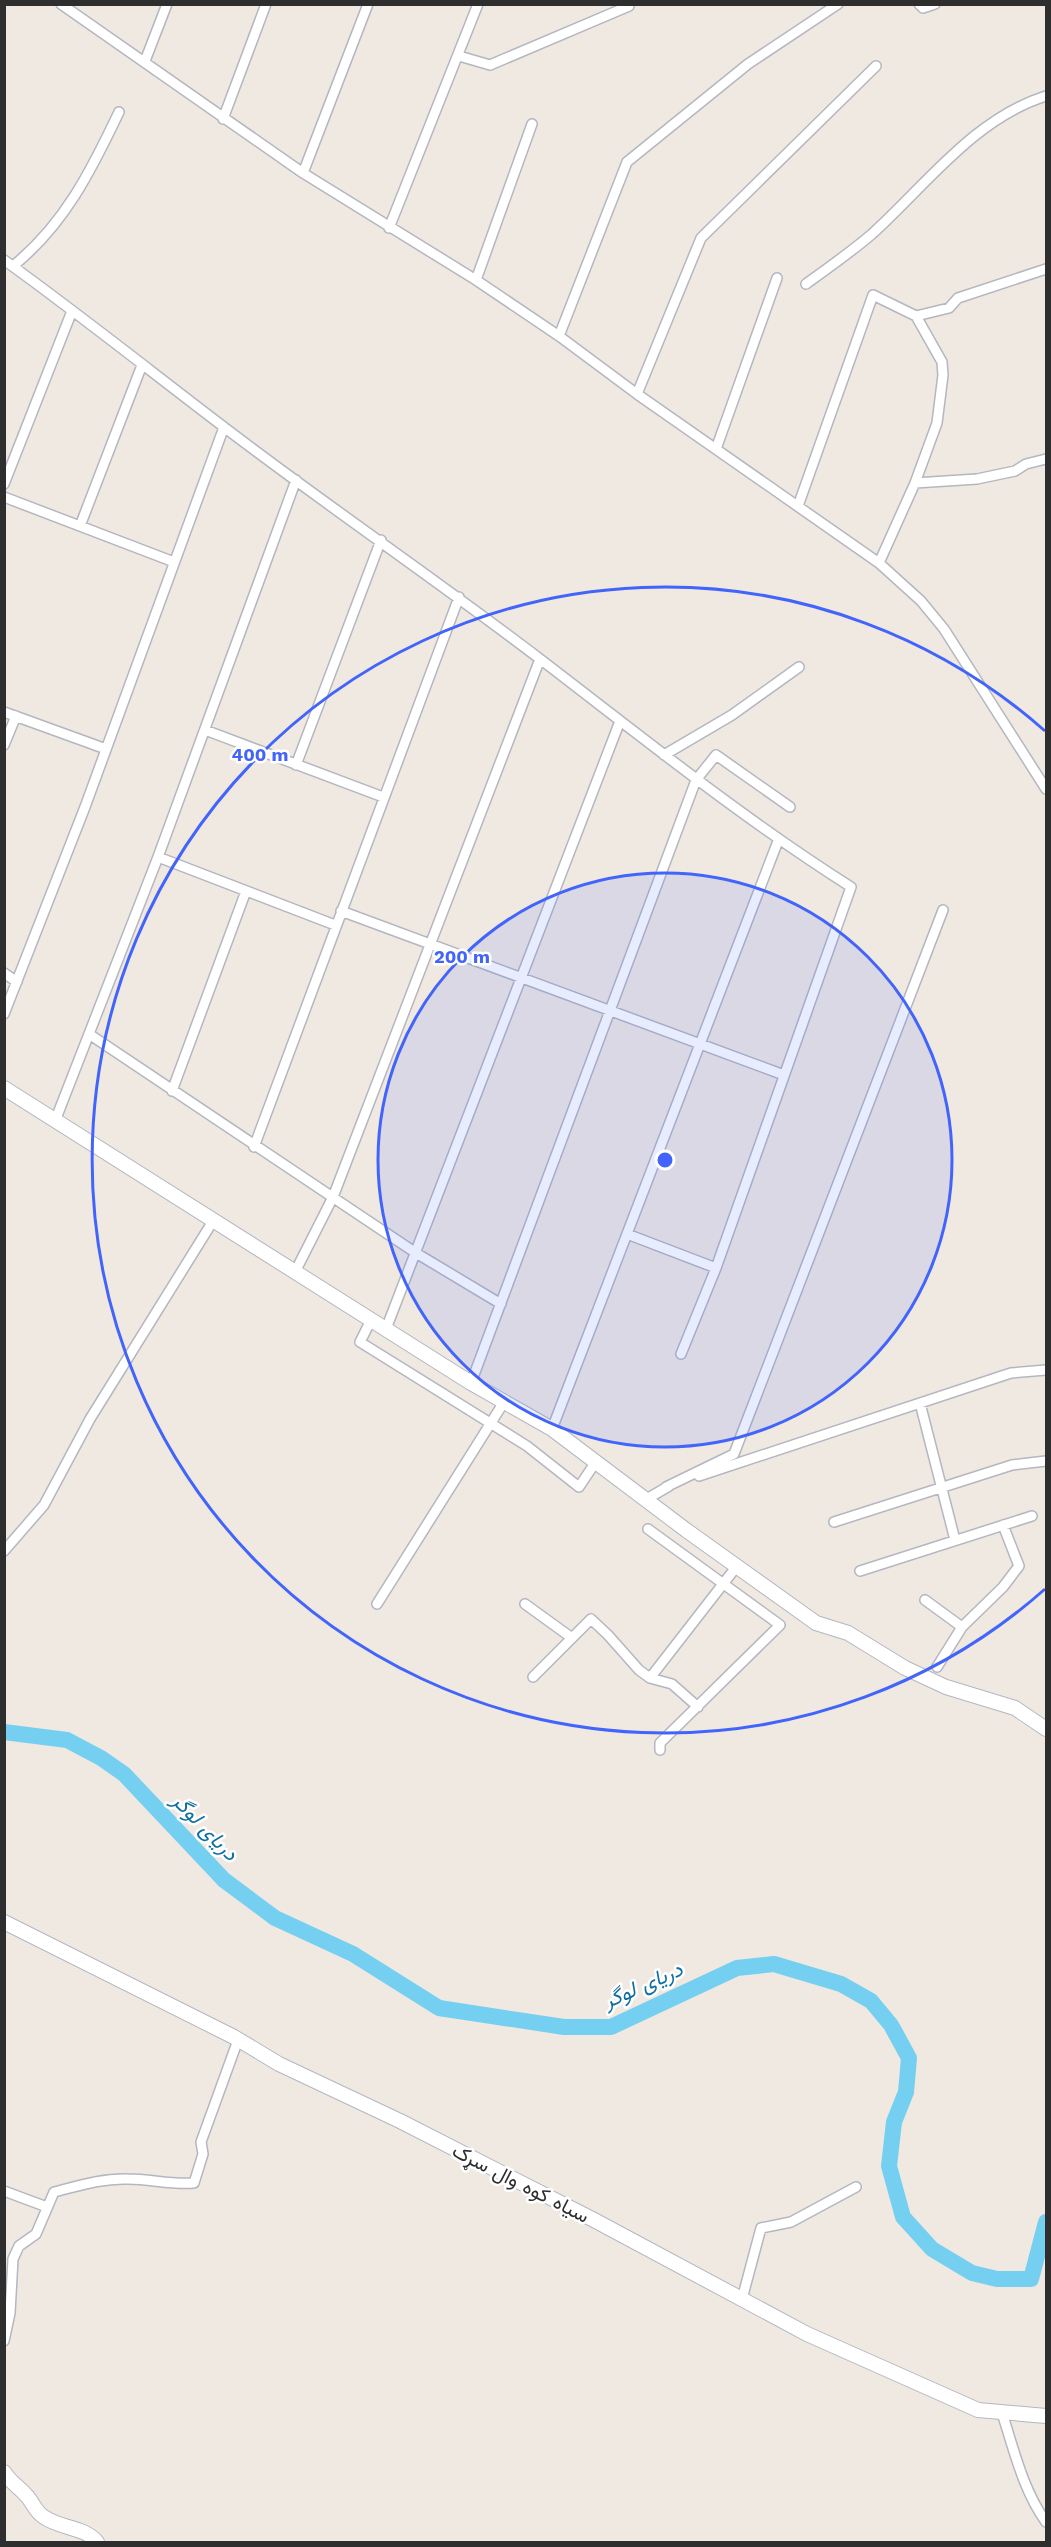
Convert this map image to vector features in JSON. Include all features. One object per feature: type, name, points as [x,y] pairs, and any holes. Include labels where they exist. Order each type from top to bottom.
[{"type":"street","points":[[145,61],[166,4]]},
{"type":"street","points":[[223,118],[266,4]]},
{"type":"street","points":[[303,173],[368,4]]},
{"type":"street","points":[[389,228],[478,4]]},
{"type":"street","points":[[559,336],[627,162],[748,64],[838,4]]},
{"type":"street","points":[[919,4],[923,8],[935,4]]},
{"type":"street","points":[[64,5],[303,173],[476,280],[559,336],[637,394],[879,563],[921,601],[944,629],[1047,789]]},
{"type":"street","points":[[459,56],[490,65],[629,6]]},
{"type":"street","points":[[637,394],[700,238],[876,66]]},
{"type":"street","points":[[806,284],[870,235],[925,180],[990,125],[1029,101],[1047,96]]},
{"type":"street","points":[[119,112],[93,168],[73,200],[37,247],[9,263],[224,427],[459,597],[778,841],[851,887],[716,1268],[681,1354]]},
{"type":"street","points":[[476,280],[532,124]]},
{"type":"street","points":[[916,316],[949,308],[958,298],[1047,269]]},
{"type":"street","points":[[716,449],[777,278]]},
{"type":"street","points":[[798,506],[873,295],[916,316],[942,362],[943,375],[937,423],[915,483],[879,563]]},
{"type":"street","points":[[4,484],[72,311]]},
{"type":"street","points":[[80,526],[142,365]]},
{"type":"street","points":[[4,1014],[106,749],[224,427]]},
{"type":"street","points":[[915,483],[977,479],[1015,471],[1026,464],[1047,459]]},
{"type":"street","points":[[55,1121],[158,857],[296,480]]},
{"type":"street","points":[[4,497],[174,562]]},
{"type":"street","points":[[296,765],[381,540]]},
{"type":"street","points":[[254,1147],[334,925],[459,597]]},
{"type":"street","points":[[296,1272],[333,1197],[540,659]]},
{"type":"street","points":[[664,755],[732,715],[799,667]]},
{"type":"street","points":[[4,712],[106,749]]},
{"type":"street","points":[[4,745],[16,716]]},
{"type":"street","points":[[386,1329],[620,721]]},
{"type":"street","points":[[205,729],[383,797]]},
{"type":"street","points":[[471,1383],[696,780],[716,755],[790,807]]},
{"type":"street","points":[[552,1429],[778,841]]},
{"type":"street","points":[[158,857],[334,925]]},
{"type":"street","points":[[172,1091],[246,891]]},
{"type":"street","points":[[645,1500],[666,1487],[734,1454],[943,910]]},
{"type":"street","points":[[341,911],[701,1042],[784,1075]]},
{"type":"street","points":[[4,973],[17,982]]},
{"type":"street","points":[[89,1034],[254,1147],[416,1253],[501,1304]]},
{"type":"street","points":[[5,1090],[211,1224],[296,1272],[471,1383],[552,1429],[645,1500],[816,1623],[848,1633],[905,1668],[946,1687],[1015,1708],[1047,1729]]},
{"type":"street","points":[[4,1551],[44,1505],[90,1419],[211,1224]]},
{"type":"street","points":[[627,1234],[716,1268]]},
{"type":"street","points":[[371,1320],[360,1342],[527,1446],[579,1487],[596,1463]]},
{"type":"street","points":[[666,1487],[1011,1373],[1047,1370]]},
{"type":"street","points":[[377,1604],[504,1402]]},
{"type":"street","points":[[920,1403],[955,1540]]},
{"type":"street","points":[[834,1522],[1012,1465],[1047,1461]]},
{"type":"street","points":[[860,1570],[1032,1516]]},
{"type":"street","points":[[937,1666],[962,1627],[1003,1587],[1019,1566],[1003,1525]]},
{"type":"street","points":[[648,1529],[780,1625],[660,1743],[660,1750]]},
{"type":"street","points":[[650,1678],[737,1566]]},
{"type":"street","points":[[925,1600],[962,1627]]},
{"type":"street","points":[[525,1604],[572,1638]]},
{"type":"street","points":[[533,1677],[591,1619],[650,1678],[672,1684],[698,1707]]},
{"type":"street","name":"سیاه کوه وال سړک","points":[[4,1922],[238,2040],[279,2064],[400,2121],[807,2334],[978,2410],[1002,2414],[1047,2416]]},
{"type":"street","points":[[4,2341],[13,2259],[19,2246],[36,2234],[54,2192],[97,2181],[129,2179],[175,2185],[194,2183],[203,2154],[201,2142],[238,2040]]},
{"type":"street","points":[[742,2299],[761,2228],[791,2222],[856,2187]]},
{"type":"street","points":[[4,2191],[47,2207]]},
{"type":"street","points":[[1002,2414],[1018,2466],[1035,2507],[1047,2522]]},
{"type":"street","points":[[4,2472],[13,2486],[26,2495],[44,2518],[65,2527],[86,2531],[93,2541]]},
{"type":"waterway","name":"دریای لوگر","points":[[4,1732],[67,1740],[101,1758],[124,1774],[224,1880],[275,1918],[353,1954],[439,2008],[564,2027],[611,2027],[737,1968],[774,1964],[841,1984],[871,2001],[891,2025],[909,2058],[906,2092],[894,2122],[889,2166],[903,2217],[932,2249],[972,2273],[997,2279],[1031,2279],[1046,2222]]}]
